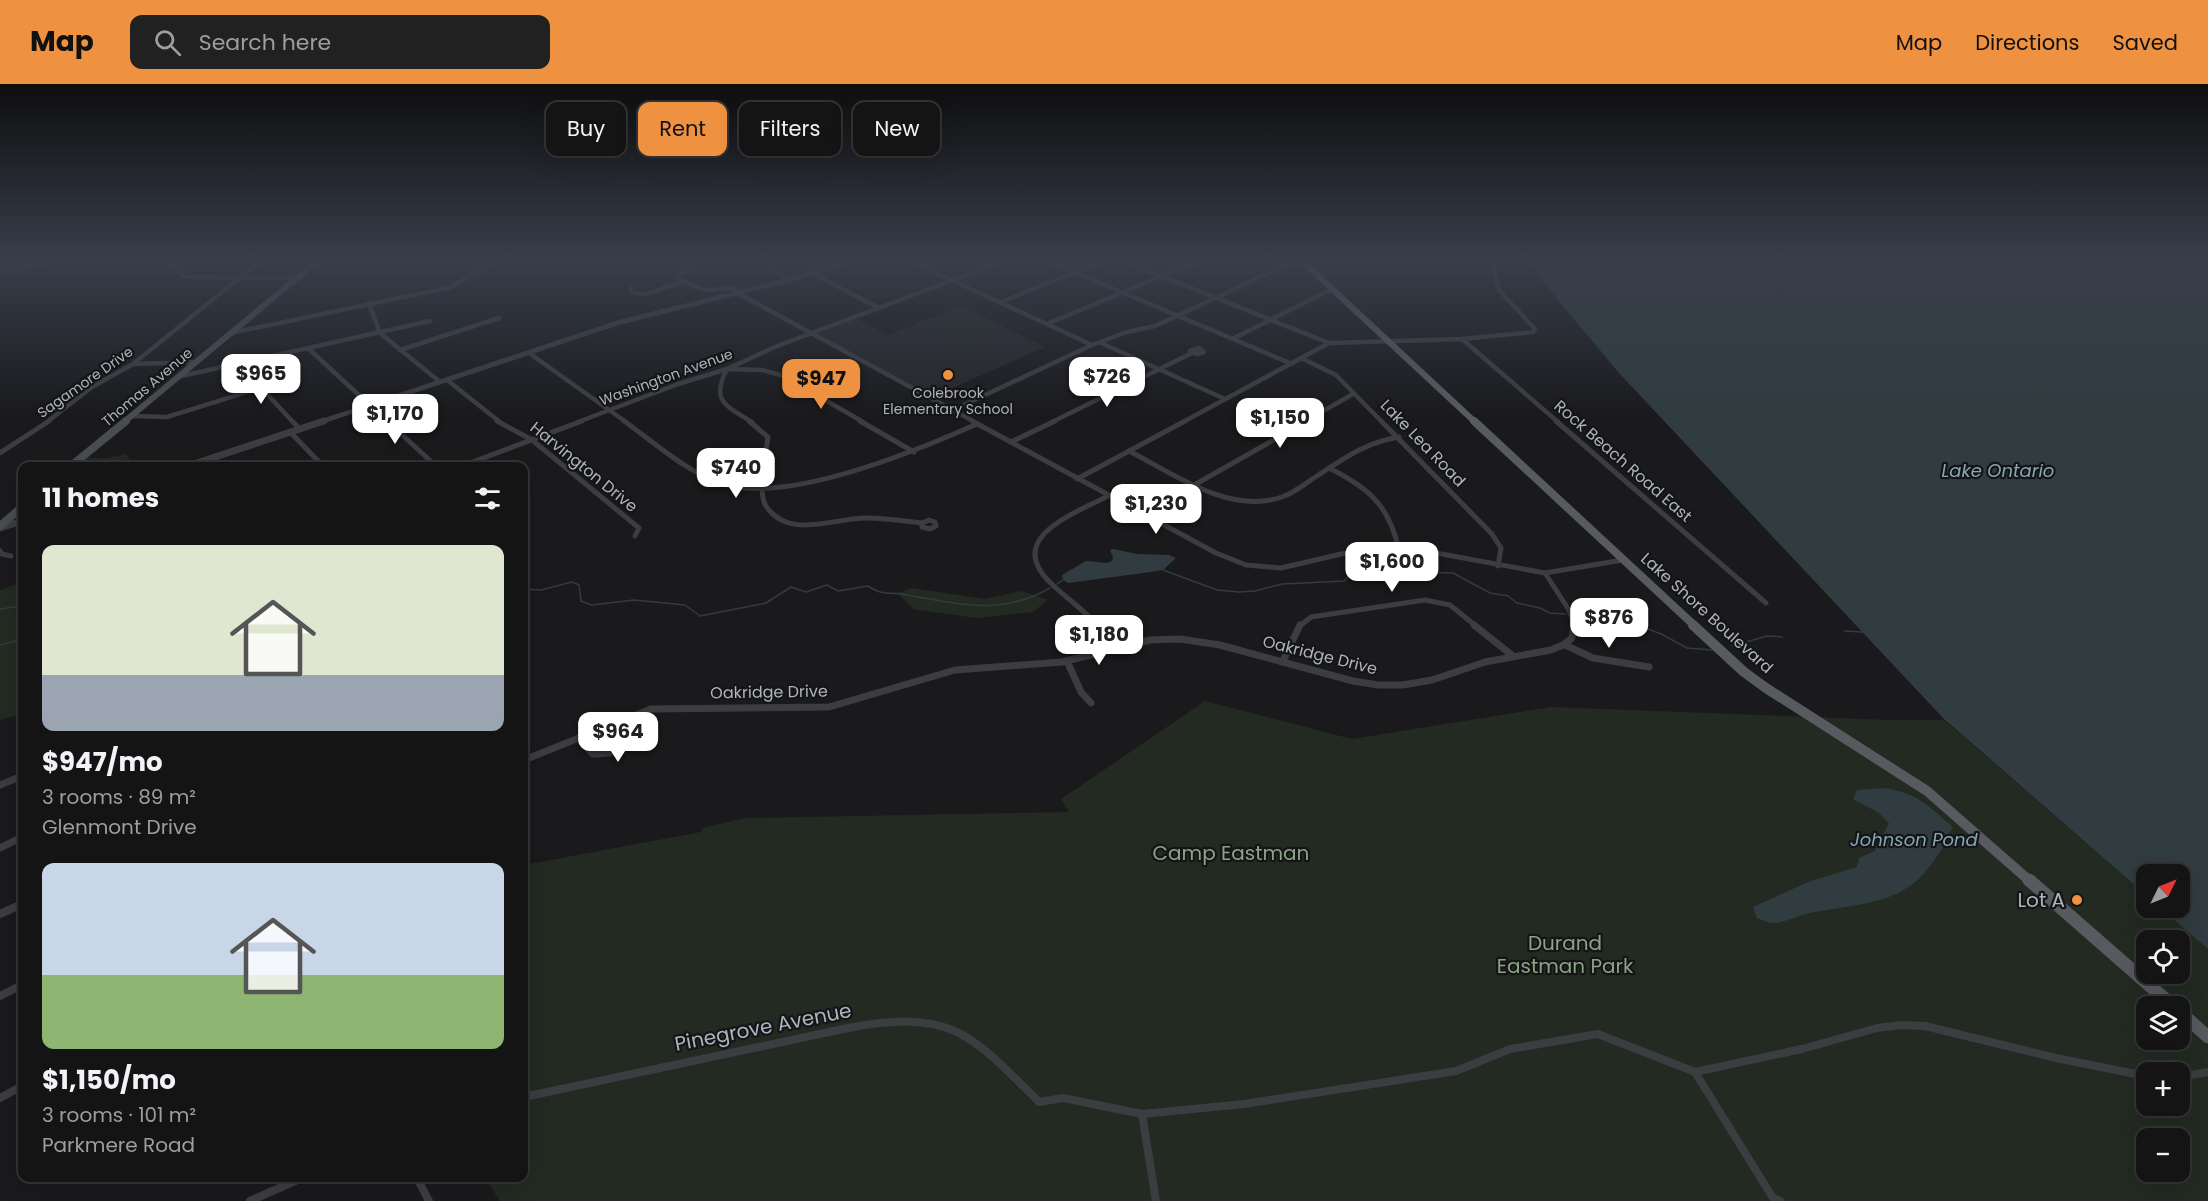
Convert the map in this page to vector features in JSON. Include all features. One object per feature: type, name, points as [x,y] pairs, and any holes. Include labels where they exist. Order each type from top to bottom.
[{"type":"main road","name":"Thomas Avenue","points":[[76,462],[258,310]]},
{"type":"main road","name":"Lake Shore Boulevard","points":[[1355,310],[1744,672],[1774,694],[1898,770],[1943,804],[2162,996]]},
{"type":"main road","points":[[0,527],[18,511]]},
{"type":"main road","points":[[2190,1021],[2208,1037]]},
{"type":"street","name":"Sagamore Drive","points":[[0,453],[39,428],[93,387],[134,364],[198,310]]},
{"type":"street","points":[[230,333],[340,310]]},
{"type":"street","points":[[371,310],[380,333],[440,382]]},
{"type":"street","points":[[202,462],[644,315],[665,310]]},
{"type":"street","points":[[769,310],[1077,479],[1216,553],[1246,565],[1269,568],[1291,567],[1363,549],[1398,546],[1545,573],[1623,560]]},
{"type":"street","name":"Washington Avenue","points":[[473,462],[727,369],[811,333],[873,310]]},
{"type":"street","points":[[1018,310],[1092,345]]},
{"type":"street","points":[[1047,324],[1081,310]]},
{"type":"street","points":[[1163,310],[1292,363]]},
{"type":"street","points":[[953,410],[1092,345],[1127,332],[1155,327],[1189,310]]},
{"type":"street","points":[[1245,310],[1329,343],[1462,339],[1528,334],[1535,329],[1518,310]]},
{"type":"street","points":[[1232,339],[1290,310]]},
{"type":"street","points":[[400,350],[499,318]]},
{"type":"street","points":[[177,378],[430,321]]},
{"type":"street","name":"Rock Beach Road East","points":[[1462,339],[1766,603]]},
{"type":"street","points":[[1101,343],[1225,399]]},
{"type":"street","points":[[1077,479],[1329,343]]},
{"type":"street","points":[[309,349],[432,462]]},
{"type":"street","points":[[529,353],[705,478],[735,487],[762,487],[830,476],[914,452],[977,424]]},
{"type":"street","points":[[1011,442],[1192,354]]},
{"type":"street","name":"Lake Lea Road","points":[[1301,358],[1332,371],[1399,437],[1498,542],[1501,551],[1498,566]]},
{"type":"street","points":[[134,364],[195,362]]},
{"type":"street","points":[[239,364],[300,429]]},
{"type":"street","points":[[914,452],[784,376],[762,370],[727,369],[718,387],[720,399],[729,408],[761,429],[768,437],[762,487],[764,500],[771,512],[782,520],[800,526],[866,518],[922,523]]},
{"type":"street","name":"Harvington Drive","points":[[447,380],[494,418],[532,440],[639,528],[635,536]]},
{"type":"street","points":[[130,416],[167,417],[260,388]]},
{"type":"street","points":[[1196,484],[1353,394]]},
{"type":"street","points":[[290,432],[319,462]]},
{"type":"street","points":[[1129,451],[1235,501],[1264,503],[1285,496],[1366,445],[1399,437]]},
{"type":"street","points":[[1329,468],[1360,485],[1378,501],[1391,519],[1398,546]]},
{"type":"street","points":[[1108,495],[1047,530],[1032,552],[1033,560],[1042,575],[1088,615],[1111,650]]},
{"type":"street","points":[[0,527],[18,522]]},
{"type":"street","points":[[0,551],[2,554],[11,556]]},
{"type":"street","points":[[1545,573],[1575,622],[1573,635],[1565,645],[1593,658],[1649,667]]},
{"type":"street","points":[[1283,661],[1301,623],[1311,616],[1425,600],[1450,605],[1513,656]]},
{"type":"street","name":"Oakridge Drive","points":[[528,758],[641,712],[659,708],[829,707],[856,701],[951,670],[1066,661],[1152,640],[1184,639],[1283,661],[1366,684],[1400,686],[1425,683],[1485,662],[1540,653],[1565,645]]},
{"type":"street","points":[[1066,661],[1080,692],[1091,704]]},
{"type":"street","points":[[578,738],[593,754],[610,753],[623,743],[621,735],[612,724]]},
{"type":"street","points":[[0,785],[18,778]]},
{"type":"street","points":[[0,848],[18,839]]},
{"type":"street","points":[[0,915],[18,906]]},
{"type":"street","points":[[0,996],[18,987]]},
{"type":"street","name":"Pinegrove Avenue","points":[[528,1096],[698,1058],[880,1023],[920,1021],[951,1028],[982,1045],[1039,1102],[1063,1098],[1143,1114]]},
{"type":"street","points":[[1156,1201],[1143,1114],[1244,1104],[1456,1071],[1510,1049],[1598,1034],[1695,1072],[1802,1049],[1877,1028],[1901,1025],[1934,1028],[2056,1058],[2136,1074]]},
{"type":"street","points":[[1695,1072],[1773,1197],[1780,1201]]},
{"type":"street","points":[[2190,1075],[2208,1072]]},
{"type":"street","points":[[0,1098],[18,1088]]},
{"type":"street","points":[[250,1201],[293,1182]]},
{"type":"street","points":[[419,1182],[429,1201]]},
{"type":"shaded area","points":[[951,310],[969,310],[1045,347],[932,397],[817,334],[855,318],[888,335]]},
{"type":"shaded area","points":[[126,454],[132,462],[79,462],[85,457],[106,458]]},
{"type":"green space","points":[[958,316],[996,334],[969,345],[932,326]]},
{"type":"green space","points":[[18,583],[18,715],[0,720],[0,590]]},
{"type":"green space","points":[[912,588],[985,599],[1021,591],[1048,600],[1033,612],[976,618],[913,609],[898,593]]},
{"type":"green space","name":"Durand Eastman Park","points":[[1205,701],[1352,739],[1551,707],[1944,720],[2136,886],[2136,918],[2172,918],[2186,930],[2136,930],[2136,984],[2190,984],[2190,934],[2208,949],[2208,1201],[500,1201],[488,1182],[528,1182],[528,864],[701,832],[702,828],[745,818],[1069,812],[1061,799]]},
{"type":"water","name":"Lake Ontario","points":[[1567,310],[2208,310],[2208,949],[2190,934],[2190,930],[2186,930],[2172,918],[2190,918],[2190,864],[2136,864],[2136,886],[1944,719],[1619,373]]},
{"type":"water","points":[[1110,550],[1137,554],[1169,555],[1176,558],[1163,570],[1068,583],[1063,580],[1062,575],[1086,561],[1107,563],[1112,561]]},
{"type":"water","name":"Johnson Pond","points":[[1882,788],[1913,796],[1953,827],[1940,852],[1927,870],[1913,884],[1881,900],[1809,913],[1774,923],[1757,918],[1753,907],[1808,882],[1857,867],[1859,858],[1875,851],[1889,823],[1879,813],[1853,799],[1857,790]]},
{"type":"waterway","points":[[1163,570],[1217,590],[1239,592],[1255,591],[1282,584],[1344,581],[1351,573],[1390,577],[1411,572],[1453,573],[1490,593],[1508,596],[1517,603],[1540,608],[1550,613],[1566,614]]},
{"type":"waterway","points":[[1057,584],[1063,580]]},
{"type":"waterway","points":[[528,589],[541,590],[572,582],[579,585],[581,601],[592,605],[634,600],[685,605],[700,616],[766,603],[791,587],[806,592],[827,585],[838,591],[868,586],[883,593],[980,605],[1015,602],[1050,588]]},
{"type":"waterway","points":[[0,609],[18,607]]},
{"type":"waterway","points":[[1587,617],[1607,613],[1661,634],[1687,648],[1712,650]]},
{"type":"waterway","points":[[1845,631],[1862,632]]},
{"type":"waterway","points":[[1732,646],[1767,636],[1782,637]]},
{"type":"waterway","points":[[0,645],[18,640]]},
{"type":"place","name":"Colebrook Elementary School","points":[[948,375]]},
{"type":"place","name":"Lot A","points":[[2077,900]]},
{"type":"park label","name":"Camp Eastman","points":[[1231,853]]}]
